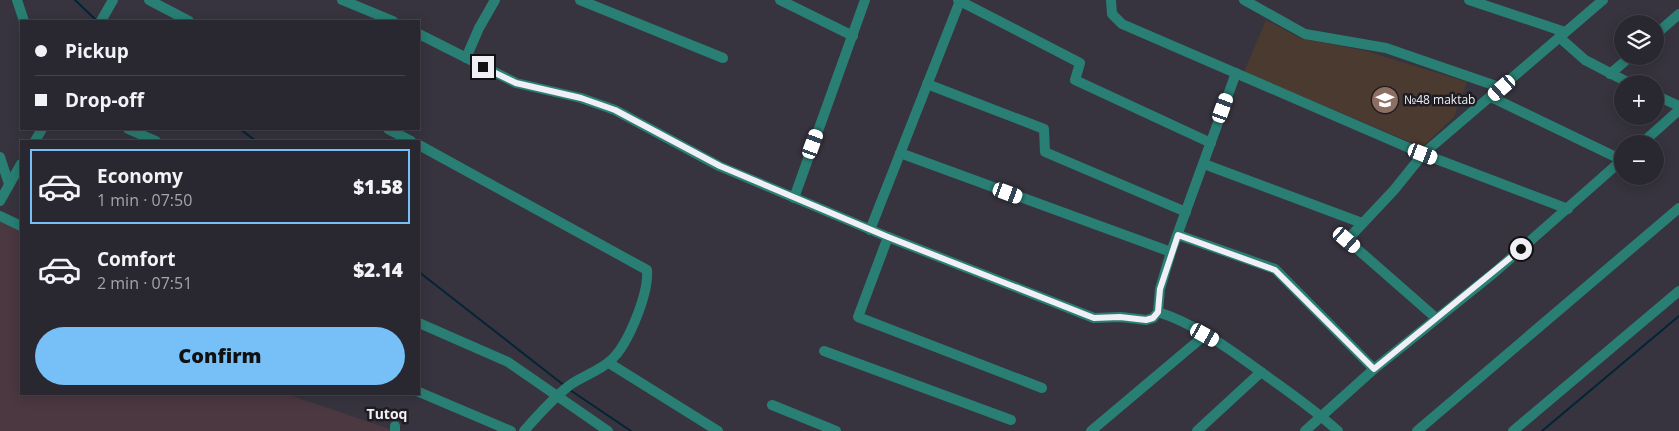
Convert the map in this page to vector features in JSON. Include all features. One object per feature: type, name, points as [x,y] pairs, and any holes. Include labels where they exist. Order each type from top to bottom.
[{"type":"street","points":[[17,0],[24,20]]},
{"type":"street","points":[[103,18],[113,0]]},
{"type":"street","points":[[150,0],[187,20]]},
{"type":"street","points":[[342,0],[391,20]]},
{"type":"street","points":[[466,58],[495,0]]},
{"type":"street","points":[[580,0],[723,58]]},
{"type":"street","points":[[780,0],[853,36]]},
{"type":"street","points":[[794,198],[866,0]]},
{"type":"street","points":[[870,230],[959,0],[1080,63],[1075,80],[1211,142]]},
{"type":"street","points":[[1111,0],[1112,14],[1122,24],[1423,154],[1568,209]]},
{"type":"street","points":[[1244,0],[1305,34],[1386,48],[1502,88]]},
{"type":"street","points":[[1469,0],[1562,35],[1585,60],[1614,76]]},
{"type":"street","points":[[1436,318],[1347,240],[1394,190],[1423,154],[1603,0]]},
{"type":"street","points":[[1664,27],[1679,14]]},
{"type":"street","points":[[420,35],[516,83],[581,98],[615,110],[720,166],[870,230],[1094,318],[1120,317],[1146,320],[1153,318],[1158,312],[1160,289],[1171,252],[1236,73]]},
{"type":"street","points":[[1610,74],[1620,65]]},
{"type":"street","points":[[927,84],[1044,129],[1044,152],[1186,212]]},
{"type":"street","points":[[1491,97],[1614,156]]},
{"type":"street","points":[[1664,99],[1679,106]]},
{"type":"street","points":[[1651,135],[1679,110]]},
{"type":"street","points":[[130,130],[154,140]]},
{"type":"street","points":[[390,130],[409,140]]},
{"type":"street","points":[[420,146],[647,270],[648,282],[638,314],[618,355],[609,363],[571,384],[524,431]]},
{"type":"street","points":[[900,153],[1171,252]]},
{"type":"street","points":[[0,157],[9,184]]},
{"type":"street","points":[[1204,164],[1362,223]]},
{"type":"street","points":[[0,201],[20,166]]},
{"type":"street","points":[[1305,431],[1374,369],[1496,272],[1614,167]]},
{"type":"street","points":[[1417,431],[1679,208]]},
{"type":"street","points":[[0,216],[20,226]]},
{"type":"street","points":[[1178,235],[1275,270],[1374,369]]},
{"type":"street","points":[[888,237],[858,317],[1042,388]]},
{"type":"street","points":[[1513,431],[1679,291]]},
{"type":"street","points":[[1158,312],[1180,319],[1234,351],[1322,416],[1338,431]]},
{"type":"street","points":[[420,323],[508,362],[559,395],[608,431]]},
{"type":"street","points":[[1091,431],[1205,335]]},
{"type":"street","points":[[824,351],[1011,420]]},
{"type":"street","points":[[609,363],[718,431]]},
{"type":"street","points":[[1197,431],[1262,372]]},
{"type":"street","points":[[420,392],[511,431]]},
{"type":"street","points":[[772,405],[836,431]]},
{"type":"shaded area","name":"№48 maktab","points":[[1266,20],[1300,38],[1366,51],[1467,82],[1454,117],[1422,147],[1244,72]]},
{"type":"shaded area","points":[[0,221],[20,230],[20,395],[289,395],[396,431],[0,431]]},
{"type":"waterway","points":[[75,0],[96,20]]},
{"type":"waterway","points":[[241,130],[255,140]]},
{"type":"waterway","points":[[420,273],[565,386]]},
{"type":"waterway","points":[[1542,431],[1679,316]]},
{"type":"waterway","points":[[570,390],[631,431]]},
{"type":"place","name":"№48 maktab","points":[[1385,100]]},
{"type":"district","name":"Tutoq","points":[[387,414]]},
{"type":"route","points":[[483,67],[516,83],[581,98],[615,110],[720,166],[888,237],[1094,318],[1120,317],[1146,320],[1153,318],[1158,312],[1160,289],[1178,235],[1275,270],[1374,369],[1496,272],[1521,249]]}]
